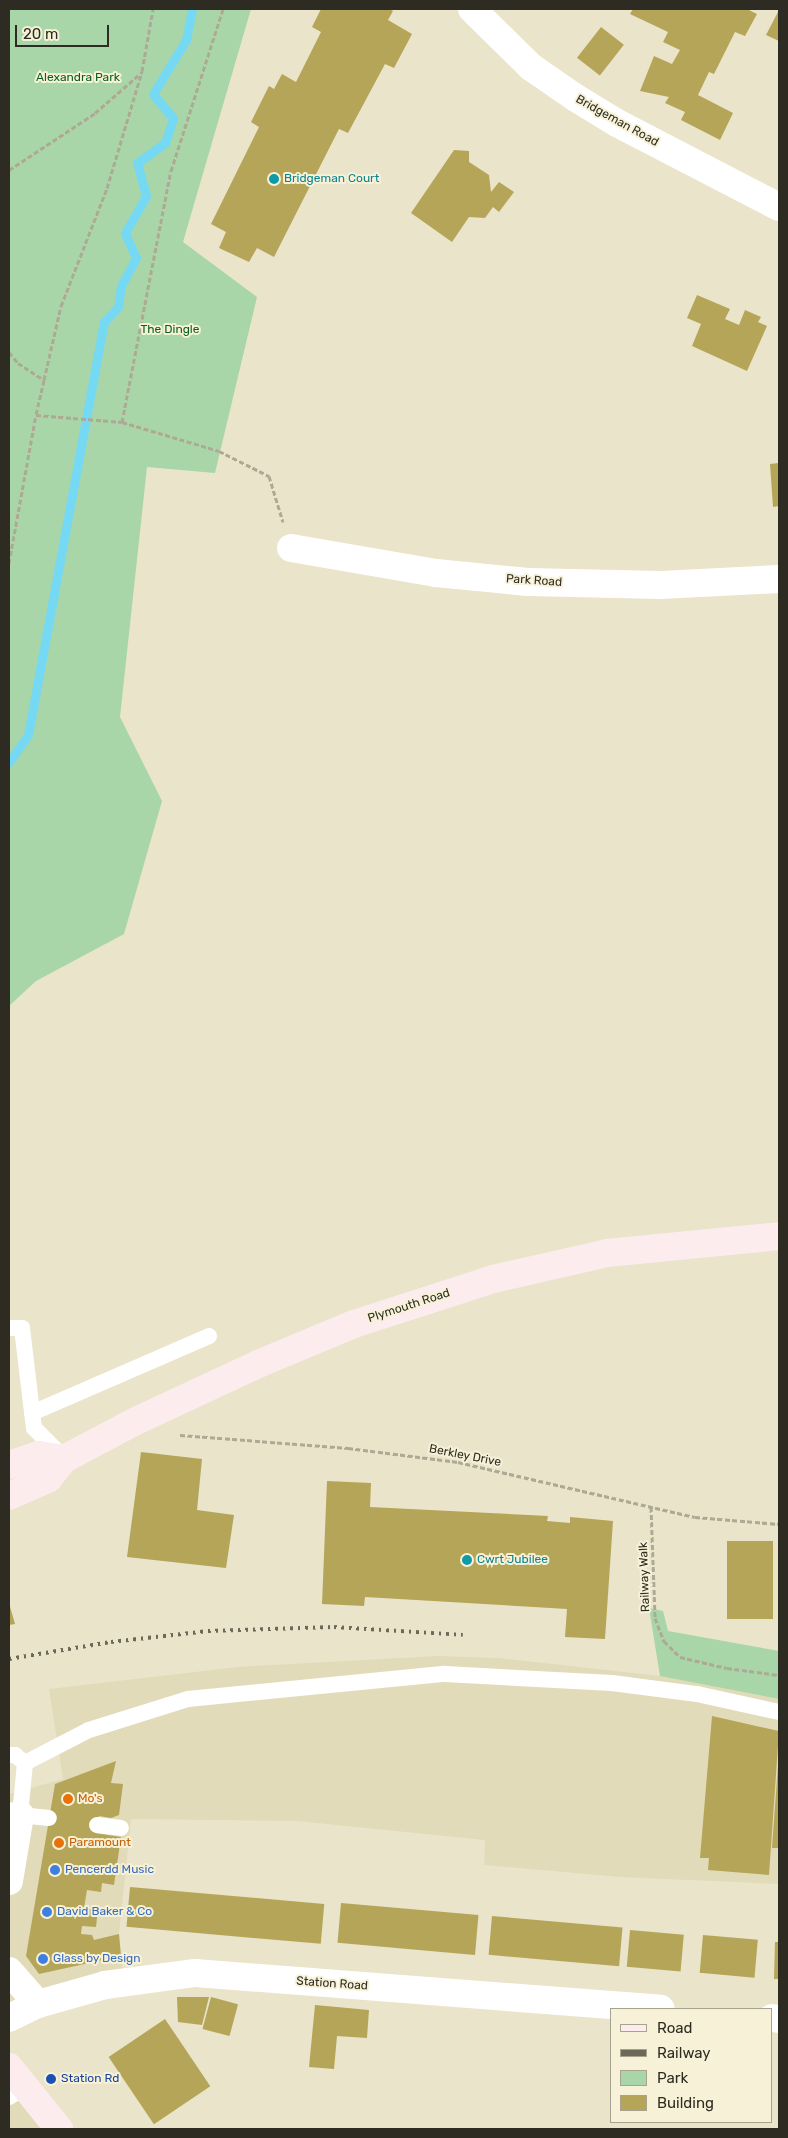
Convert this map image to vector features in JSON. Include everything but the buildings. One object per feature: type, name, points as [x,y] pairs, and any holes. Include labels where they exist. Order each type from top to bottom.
[{"type":"street","name":"Bridgeman Road","points":[[472,9],[531,67],[576,98],[616,123],[779,207]]},
{"type":"street","name":"Park Road","points":[[291,548],[436,573],[528,582],[662,585],[779,580]]},
{"type":"street","name":"Plymouth Road","points":[[9,1496],[48,1478],[64,1459],[151,1414],[258,1364],[354,1324],[493,1279],[608,1253],[779,1236]]},
{"type":"street","points":[[9,1464],[38,1455],[64,1459]]},
{"type":"street","points":[[9,1881],[15,1816]]},
{"type":"street","points":[[9,1970],[38,2004]]},
{"type":"street","name":"Station Road","points":[[9,2018],[38,2004],[105,1985],[195,1974],[648,2008]]},
{"type":"street","points":[[9,2066],[18,2092],[59,2129]]},
{"type":"lane","points":[[9,1328],[22,1328],[34,1428],[64,1459]]},
{"type":"lane","points":[[32,1413],[209,1336]]},
{"type":"lane","points":[[25,1764],[89,1730],[188,1699],[445,1674],[612,1683],[697,1694],[779,1712]]},
{"type":"lane","points":[[9,1755],[15,1755],[25,1764]]},
{"type":"lane","points":[[25,1764],[15,1816],[50,1818]]},
{"type":"lane","points":[[97,1825],[121,1828]]},
{"type":"path","points":[[9,563],[36,414],[61,306],[107,188],[142,71],[153,9]]},
{"type":"path","points":[[122,422],[171,171],[223,9]]},
{"type":"path","points":[[9,170],[95,113],[142,71]]},
{"type":"path","points":[[9,352],[18,363],[44,380]]},
{"type":"path","points":[[36,414],[66,419],[122,422],[219,451],[269,476],[291,548]]},
{"type":"path","name":"Berkley Drive","points":[[151,1414],[176,1434],[348,1448],[458,1462],[695,1517],[779,1524]]},
{"type":"path","name":"Railway Walk","points":[[651,1507],[655,1618],[664,1641],[680,1657],[727,1668],[779,1675]]},
{"type":"shaded area","points":[[437,1656],[498,1658],[660,1676],[779,1696],[779,1884],[620,1877],[484,1865],[485,1840],[297,1821],[131,1819],[119,1934],[124,1983],[9,2020],[9,1794],[63,1779],[49,1689],[238,1667]]},
{"type":"shaded area","points":[[9,2063],[61,2129],[9,2129]]},
{"type":"green space","name":"The Dingle","points":[[9,9],[251,9],[183,242],[257,297],[215,473],[147,467],[120,717],[162,801],[124,934],[36,981],[9,1006]]},
{"type":"green space","points":[[649,1608],[663,1611],[668,1631],[779,1651],[779,1699],[660,1676]]},
{"type":"waterway","points":[[9,762],[28,735],[104,322],[118,307],[121,286],[136,258],[125,233],[146,196],[137,163],[165,143],[173,118],[153,94],[186,40],[192,9]]},
{"type":"railway","points":[[9,1659],[111,1642],[208,1631],[334,1627],[463,1635]]},
{"type":"place","name":"Bridgeman Court","points":[[274,179]]},
{"type":"place","name":"Cwrt Jubilee","points":[[467,1560]]},
{"type":"place","name":"Mo's","points":[[68,1799]]},
{"type":"place","name":"Paramount","points":[[59,1843]]},
{"type":"place","name":"Pencerdd Music","points":[[55,1870]]},
{"type":"place","name":"David Baker & Co","points":[[47,1912]]},
{"type":"place","name":"Glass by Design","points":[[43,1959]]},
{"type":"place","name":"Station Rd","points":[[51,2079]]},
{"type":"park label","name":"Alexandra Park","points":[[78,78]]}]
